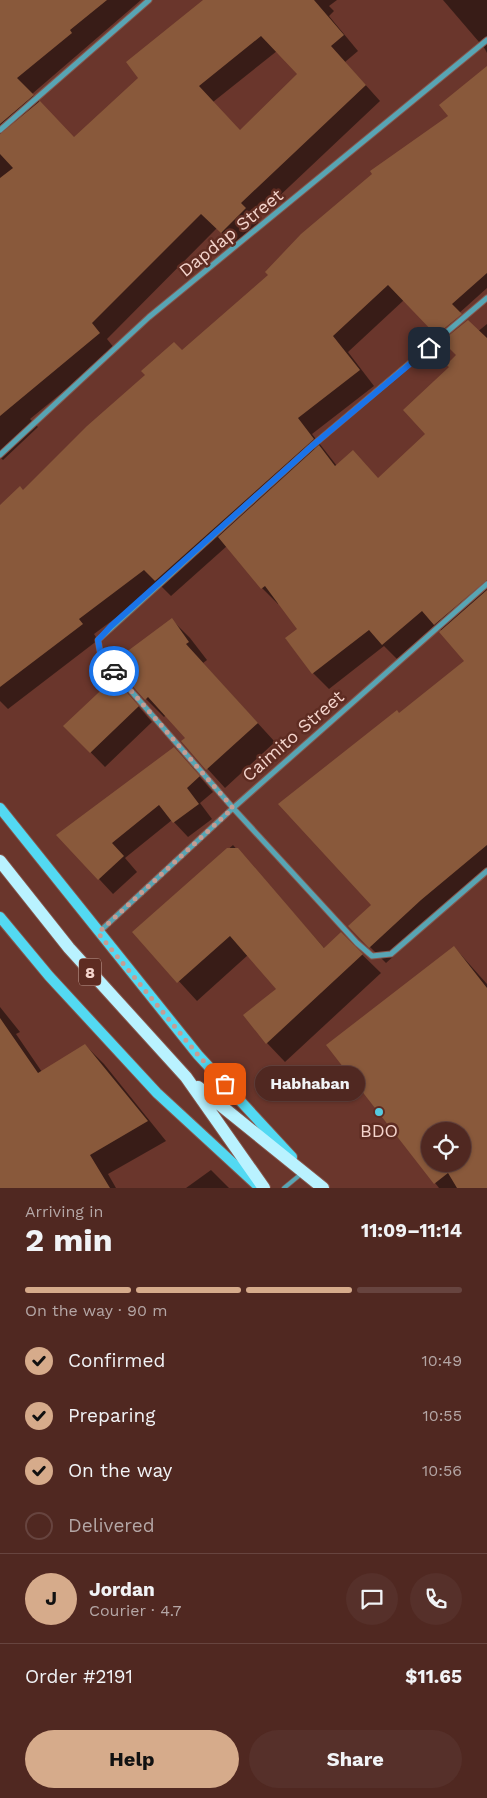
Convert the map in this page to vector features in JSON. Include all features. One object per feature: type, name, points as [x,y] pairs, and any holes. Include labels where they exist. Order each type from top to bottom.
[{"type":"main road","name":"8","points":[[0,808],[98,933],[198,1055],[304,1171]]},
{"type":"main road","name":"8","points":[[0,862],[69,948],[186,1077],[262,1188]]},
{"type":"main road","name":"8","points":[[0,917],[49,976],[157,1093],[262,1188]]},
{"type":"main road","name":"8","points":[[186,1077],[323,1188]]},
{"type":"street","points":[[0,130],[149,0]]},
{"type":"street","name":"Dapdap Street","points":[[0,455],[149,317],[487,40]]},
{"type":"street","points":[[487,298],[312,446],[111,626],[98,640],[101,657],[233,808],[357,943],[372,956],[391,954],[487,871]]},
{"type":"street","name":"Caimito Street","points":[[98,933],[233,808],[487,584]]},
{"type":"lane","points":[[284,1188],[304,1171]]},
{"type":"building","points":[[0,0],[107,0],[70,30],[72,33],[17,78],[34,95],[0,124]]},
{"type":"building","points":[[203,0],[314,0],[344,35],[331,46],[366,85],[241,203],[246,208],[221,233],[201,214],[92,323],[100,333],[0,416],[0,178],[13,168],[0,154],[0,134],[40,101],[74,137],[138,78],[126,62]],"holes":[[[261,36],[297,74],[240,130],[199,86]]]},
{"type":"building","points":[[487,66],[487,273],[452,304],[462,314],[436,335],[388,285],[333,336],[360,370],[298,418],[314,439],[155,581],[144,570],[79,619],[83,624],[0,687],[0,505],[20,486],[23,490],[87,426],[145,375],[141,371],[174,342],[182,350],[268,275],[265,272],[301,234],[372,174],[370,171],[448,116],[439,105]]},
{"type":"building","points":[[468,320],[487,338],[487,580],[434,625],[422,611],[382,645],[369,630],[312,674],[285,638],[297,629],[265,586],[261,589],[218,537],[319,445],[335,466],[353,450],[378,478],[425,434],[403,410],[449,367],[446,365],[456,355],[442,341]]},
{"type":"building","points":[[487,590],[487,845],[421,900],[369,948],[348,926],[371,905],[278,804],[397,710],[399,713],[464,661],[439,632]]},
{"type":"building","points":[[172,618],[189,642],[186,644],[258,723],[206,770],[181,741],[185,738],[148,697],[145,700],[120,672],[131,662],[125,653]]},
{"type":"building","points":[[114,678],[139,706],[90,753],[63,726]]},
{"type":"building","points":[[174,747],[200,776],[187,788],[199,804],[173,823],[159,805],[112,843],[124,856],[98,880],[56,835]]},
{"type":"building","points":[[227,848],[238,848],[324,948],[341,932],[363,954],[266,1044],[243,1015],[276,989],[230,936],[177,983],[132,932]]},
{"type":"building","points":[[454,946],[487,988],[487,1188],[457,1188],[448,1173],[434,1184],[425,1172],[471,1172],[471,1122],[421,1122],[421,1167],[326,1045]]},
{"type":"building","points":[[0,1018],[38,1073],[85,1044],[148,1121],[90,1155],[110,1188],[0,1188]]},
{"type":"way so far","points":[[114,671],[233,808],[98,933],[198,1055],[225,1084]]},
{"type":"place","name":"Habhaban","points":[[225,1084]]},
{"type":"place","name":"BDO","points":[[379,1112]]},
{"type":"route","points":[[114,671],[101,657],[98,640],[111,626],[312,446],[429,348]]}]
